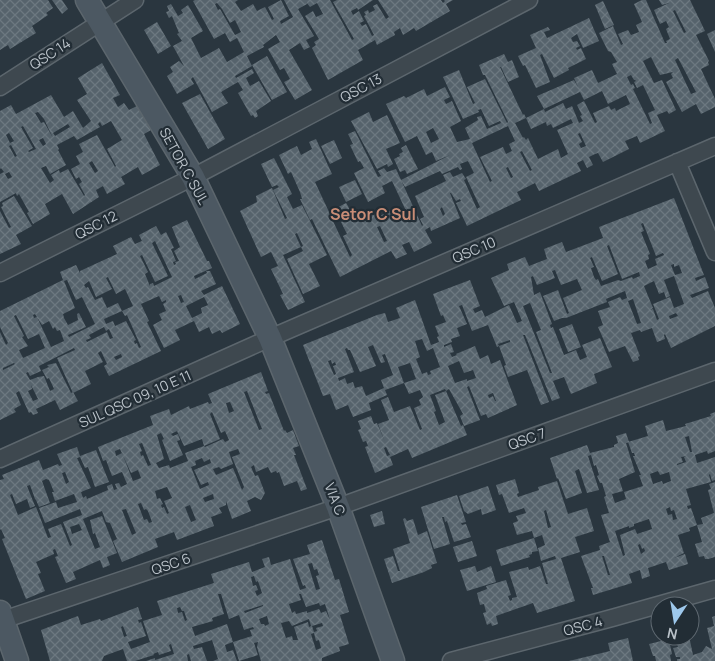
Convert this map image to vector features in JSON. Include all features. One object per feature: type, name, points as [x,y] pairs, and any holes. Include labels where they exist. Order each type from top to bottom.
[{"type":"street","name":"SETOR C SUL","points":[[87,0],[193,177],[270,338]]},
{"type":"street","name":"QSC 14","points":[[0,87],[135,0]]},
{"type":"street","name":"QSC 13","points":[[193,177],[529,0]]},
{"type":"street","name":"QSC 10","points":[[270,338],[715,146]]},
{"type":"street","points":[[677,162],[715,252]]},
{"type":"street","name":"QSC 12","points":[[0,273],[193,177]]},
{"type":"street","name":"SUL QSC 09, 10 E 11","points":[[0,459],[270,338]]},
{"type":"street","name":"VIA C","points":[[270,338],[338,507],[393,661]]},
{"type":"street","name":"QSC 7","points":[[338,507],[715,371]]},
{"type":"street","name":"QSC 6","points":[[1,618],[338,507]]},
{"type":"street","name":"QSC 4","points":[[451,661],[715,589]]},
{"type":"street","points":[[1,618],[17,661]]},
{"type":"building","points":[[0,0],[48,0],[53,8],[46,13],[48,15],[32,26],[36,33],[10,49],[8,45],[0,50]]},
{"type":"building","points":[[52,0],[62,0],[68,9],[62,14]]},
{"type":"building","points":[[238,0],[235,2],[241,11],[253,4],[257,11],[265,7],[272,20],[274,19],[268,7],[281,0],[289,16],[280,21],[281,24],[293,17],[284,0],[330,0],[352,40],[354,39],[333,2],[337,0],[373,0],[358,10],[357,8],[351,11],[353,15],[359,11],[364,21],[360,23],[362,26],[366,24],[372,36],[374,35],[364,16],[366,15],[364,12],[368,10],[369,13],[375,10],[373,6],[377,4],[386,19],[389,17],[378,0],[441,0],[443,3],[444,0],[453,0],[446,4],[450,11],[416,31],[414,28],[403,35],[400,28],[394,32],[395,35],[377,45],[375,40],[358,50],[363,60],[328,80],[312,48],[316,45],[314,42],[319,39],[305,16],[313,11],[316,17],[323,14],[317,3],[310,7],[306,2],[307,4],[298,9],[314,36],[306,40],[310,47],[304,50],[300,43],[289,50],[312,90],[295,100],[284,82],[290,79],[284,68],[280,70],[268,49],[280,42],[276,35],[263,45],[264,47],[247,56],[252,66],[235,76],[236,78],[252,69],[254,73],[246,78],[250,86],[259,81],[271,101],[256,111],[258,116],[255,118],[253,115],[251,116],[238,93],[243,90],[238,82],[221,92],[228,103],[212,112],[193,77],[191,79],[194,84],[177,94],[167,76],[173,72],[170,67],[179,61],[184,66],[173,46],[182,41],[185,45],[177,34],[179,33],[172,16],[169,18],[166,12],[169,11],[167,6],[171,4],[178,16],[183,13],[181,10],[188,5],[203,31],[191,38],[201,58],[219,48],[227,62],[244,52],[237,38],[230,42],[225,33],[214,39],[193,1]],"holes":[[[217,3],[230,23],[235,20],[241,32],[235,35],[215,4]]]},
{"type":"building","points":[[646,0],[665,43],[667,43],[666,41],[670,39],[666,29],[669,27],[666,21],[660,24],[654,10],[669,3],[662,5],[659,0],[690,0],[705,31],[696,35],[709,61],[709,65],[701,69],[715,99],[715,107],[701,114],[696,104],[682,112],[666,82],[673,78],[671,74],[673,72],[660,75],[651,57],[643,61],[654,83],[662,80],[676,110],[669,114],[667,111],[657,115],[665,131],[640,143],[637,136],[625,141],[629,149],[603,162],[598,153],[595,154],[589,157],[593,165],[587,168],[583,160],[577,163],[581,171],[539,191],[535,183],[517,192],[521,200],[467,226],[456,203],[461,201],[460,199],[456,201],[450,193],[460,218],[431,231],[430,227],[425,230],[432,243],[414,252],[409,242],[402,245],[407,254],[396,259],[391,251],[340,277],[312,219],[310,220],[300,199],[302,199],[300,192],[291,172],[288,174],[279,155],[297,146],[301,155],[312,149],[309,142],[316,139],[332,174],[315,182],[329,212],[346,203],[348,206],[350,211],[332,219],[350,257],[352,255],[343,236],[347,234],[341,222],[352,216],[355,222],[374,213],[376,218],[393,209],[396,216],[401,213],[402,215],[407,213],[392,181],[382,186],[385,193],[368,202],[354,173],[364,168],[360,161],[358,162],[350,145],[353,144],[348,134],[355,131],[378,177],[381,176],[378,171],[384,168],[387,172],[396,169],[401,180],[450,155],[436,161],[432,152],[426,155],[417,136],[405,142],[386,104],[404,96],[406,98],[424,89],[427,96],[445,87],[450,97],[444,100],[446,104],[452,101],[461,121],[450,127],[457,142],[470,139],[465,128],[478,120],[477,117],[481,116],[487,129],[501,123],[500,121],[489,126],[481,109],[478,110],[479,112],[463,119],[443,77],[459,70],[473,104],[475,103],[467,87],[485,79],[507,123],[479,65],[504,54],[508,62],[512,60],[519,77],[508,82],[500,67],[526,118],[544,109],[537,96],[574,80],[578,87],[574,78],[592,70],[598,83],[617,74],[612,64],[617,62],[611,52],[608,51],[599,33],[613,26],[621,45],[623,44],[618,34],[628,30],[631,35],[639,32],[636,25],[642,22],[634,4]],"holes":[[[675,10],[686,32],[684,33],[673,11]],[[678,58],[696,92],[691,94],[675,60]],[[631,75],[636,81],[634,82],[637,88],[643,85],[655,110],[648,113],[652,123],[650,124],[633,89],[635,88],[633,84],[631,85],[627,77]],[[602,91],[608,104],[626,95],[630,104],[616,111],[615,108],[611,110],[609,106],[593,113],[597,122],[595,123],[584,101],[577,105],[583,121],[579,123],[572,106],[566,109],[563,103],[545,112],[544,109],[580,92],[584,100]],[[526,118],[531,129],[546,122],[547,126],[551,124],[553,128],[571,119],[573,123],[557,130],[568,154],[561,158],[558,149],[538,159],[528,138],[526,140],[523,138],[515,123]],[[508,126],[515,141],[509,144],[512,151],[506,154],[503,147],[480,157],[492,181],[490,182],[472,143]],[[433,128],[439,139],[431,143],[426,132]],[[580,133],[586,146],[581,148],[579,144],[582,142],[578,134]],[[522,151],[532,170],[530,171],[520,152]],[[468,161],[474,173],[466,177],[480,207],[477,209],[462,173],[453,177],[450,172],[443,175],[446,181],[415,196],[424,217],[420,219],[422,226],[401,180],[405,187],[440,171],[442,174],[458,167],[460,170],[462,169],[460,164]],[[508,167],[513,177],[511,178],[506,168]],[[442,207],[445,214],[443,216],[440,209]],[[380,226],[387,241],[384,242],[377,227]]]},
{"type":"building","points":[[603,1],[614,25],[605,29],[595,5]]},
{"type":"building","points":[[589,18],[599,41],[583,48],[577,34],[571,38],[573,42],[577,41],[580,46],[576,48],[577,50],[581,48],[586,59],[554,78],[542,54],[540,55],[550,82],[536,88],[525,65],[523,66],[518,56],[536,48],[530,35],[548,27],[550,30],[544,32],[547,38]]},
{"type":"building","points":[[157,22],[171,46],[158,54],[144,30]]},
{"type":"building","points":[[715,30],[715,52],[707,34]]},
{"type":"building","points":[[267,56],[287,92],[272,100],[252,65]]},
{"type":"building","points":[[102,63],[120,95],[113,98],[118,107],[124,103],[129,110],[137,106],[151,130],[144,134],[160,165],[142,175],[138,167],[121,177],[125,184],[107,194],[103,186],[96,190],[99,197],[73,214],[62,194],[45,204],[50,214],[33,224],[19,194],[17,196],[16,193],[0,202],[0,174],[4,172],[0,169],[0,111],[11,105],[16,114],[51,95],[64,117],[73,111],[83,128],[91,121],[77,100],[87,94],[78,78]],"holes":[[[38,112],[44,119],[53,138],[44,122],[41,123],[35,113]],[[111,121],[122,140],[107,149],[116,166],[97,135],[79,144],[83,152],[76,156],[80,164],[71,169],[76,179],[79,177],[82,182],[79,184],[85,195],[68,169],[60,173],[59,170],[51,175],[54,180],[50,183],[41,168],[46,166],[50,174],[66,165],[57,145],[74,136],[77,140],[100,127],[98,124],[100,122],[102,126]],[[68,124],[70,127],[55,136],[53,133]],[[23,126],[36,149],[28,151],[33,148],[21,127]],[[9,133],[14,141],[10,143],[6,135]],[[43,138],[46,144],[43,146],[39,140]],[[11,145],[17,156],[15,157],[9,146]],[[92,161],[98,171],[95,173],[89,163]],[[9,172],[12,177],[8,179],[5,174]]]},
{"type":"building","points":[[200,94],[225,139],[208,149],[182,103]]},
{"type":"building","points":[[369,112],[373,122],[387,115],[400,143],[386,149],[393,164],[388,167],[387,164],[377,169],[351,121]]},
{"type":"building","points":[[334,140],[342,158],[330,164],[321,146]]},
{"type":"building","points":[[406,145],[418,169],[407,174],[405,170],[400,172],[394,159],[400,156],[399,154],[403,152],[401,148]]},
{"type":"building","points":[[274,158],[292,194],[287,197],[293,209],[302,205],[327,255],[309,264],[320,286],[303,294],[287,259],[303,251],[301,247],[283,255],[305,302],[288,310],[280,295],[283,294],[271,269],[278,266],[271,252],[261,257],[240,211],[257,202],[256,196],[272,188],[285,219],[287,218],[273,190],[279,187],[277,185],[272,187],[261,164]],"holes":[[[297,233],[303,246],[301,247],[295,234]]]},
{"type":"building","points":[[355,180],[362,194],[346,202],[339,187]]},
{"type":"building","points":[[14,196],[32,226],[16,235],[21,244],[0,254],[0,211],[9,228],[11,227],[1,207],[3,206],[2,203]]},
{"type":"building","points":[[674,198],[704,275],[695,278],[696,281],[705,277],[709,288],[690,295],[692,298],[708,291],[715,308],[715,326],[671,348],[665,334],[665,339],[657,342],[652,328],[631,333],[640,356],[638,357],[639,360],[633,362],[625,346],[609,352],[598,327],[603,325],[598,311],[610,307],[608,302],[620,297],[622,300],[627,298],[625,291],[606,299],[607,302],[554,321],[543,296],[558,290],[567,314],[569,313],[563,298],[582,290],[577,279],[561,285],[555,270],[552,271],[555,278],[537,285],[533,276],[531,277],[534,295],[540,292],[552,324],[550,325],[551,328],[553,327],[564,355],[576,350],[580,360],[587,357],[582,345],[600,338],[612,367],[594,374],[597,383],[571,394],[564,377],[553,381],[560,398],[552,401],[525,335],[523,335],[549,402],[541,405],[527,370],[508,377],[499,346],[497,347],[488,325],[472,331],[462,305],[459,306],[467,324],[457,328],[460,336],[451,339],[452,342],[444,345],[444,347],[451,344],[454,352],[450,353],[452,357],[475,346],[480,359],[488,355],[491,364],[500,360],[517,405],[488,418],[486,414],[481,416],[469,386],[467,387],[480,420],[464,426],[460,416],[463,414],[449,389],[446,391],[461,426],[463,425],[467,435],[412,458],[408,449],[390,457],[393,465],[375,473],[365,447],[368,446],[366,441],[363,442],[358,430],[361,429],[358,421],[371,416],[374,424],[377,423],[385,442],[378,424],[389,420],[381,400],[388,397],[394,412],[410,406],[420,430],[422,429],[414,408],[421,405],[419,400],[423,397],[420,390],[409,394],[404,383],[385,390],[387,395],[369,403],[371,410],[353,417],[348,405],[336,410],[330,394],[323,396],[303,345],[377,315],[385,313],[388,322],[400,318],[396,308],[415,300],[431,345],[439,342],[435,326],[446,322],[443,315],[441,316],[433,294],[470,280],[480,306],[473,309],[475,313],[482,310],[485,317],[509,305],[517,323],[522,321],[514,302],[504,306],[491,278],[509,270],[507,264],[525,257],[529,266],[547,259],[544,249],[562,242],[566,252],[603,238],[599,227]],"holes":[[[643,223],[656,256],[663,253],[664,255],[655,259],[657,265],[648,269],[645,261],[649,259],[648,255],[650,254],[641,232],[644,231],[641,224]],[[609,245],[622,279],[639,272],[640,276],[633,279],[632,277],[621,281],[618,280],[601,286],[598,279],[596,280],[594,277],[591,268],[594,267],[590,258],[592,257],[602,281],[618,274],[607,246]],[[674,264],[674,267],[679,265],[682,273],[675,275],[671,265]],[[674,276],[684,304],[674,308],[670,297],[653,304],[659,319],[657,320],[653,309],[650,310],[653,308],[644,286],[654,281],[659,294],[664,292],[666,298],[670,296],[664,280]],[[633,299],[641,323],[637,324],[628,301]],[[530,303],[541,330],[536,332],[552,373],[550,373],[523,306]],[[676,313],[678,316],[670,319],[669,316]],[[422,339],[427,351],[433,348],[440,367],[430,371],[431,374],[428,375],[427,372],[422,374],[416,359],[420,357],[415,341]],[[510,340],[510,342],[499,346],[498,344]],[[373,345],[381,363],[385,362],[382,355],[385,354],[393,375],[381,380],[384,388],[366,396],[362,386],[355,388],[353,382],[347,384],[345,378],[339,381],[338,378],[354,372],[345,349],[350,350],[360,372],[376,366],[368,347]],[[331,360],[332,364],[335,362],[336,365],[333,366],[336,374],[334,375],[328,361]],[[459,361],[464,373],[473,370],[476,378],[467,381],[467,379],[455,383],[448,366]],[[410,363],[416,379],[404,383],[398,367]],[[445,389],[446,391],[435,395],[445,422],[439,425],[430,395]],[[493,393],[496,401],[493,396],[489,398],[488,395]],[[386,447],[390,455],[387,456],[384,448]]]},
{"type":"building","points":[[187,220],[212,268],[194,276],[195,279],[207,273],[206,271],[210,271],[216,284],[201,291],[204,295],[222,286],[240,324],[222,333],[220,330],[212,334],[209,327],[199,332],[194,321],[175,330],[180,340],[164,348],[153,325],[162,320],[159,314],[166,311],[163,304],[166,300],[162,302],[159,296],[141,304],[149,321],[147,322],[161,351],[109,376],[104,366],[107,364],[101,351],[98,353],[103,362],[85,371],[91,384],[73,393],[78,401],[60,410],[55,400],[36,409],[38,413],[33,415],[31,412],[29,413],[19,391],[16,393],[21,405],[14,409],[16,412],[0,420],[0,332],[6,345],[8,343],[0,327],[0,311],[63,280],[60,272],[76,265],[80,273],[80,271],[117,254],[113,246],[131,237],[135,244],[142,241],[139,235],[156,226],[161,235],[166,232],[174,248],[171,249],[176,261],[173,262],[174,265],[176,264],[175,262],[179,261],[174,251],[180,247],[172,227]],"holes":[[[155,241],[172,277],[154,286],[153,283],[150,286],[145,274],[148,272],[140,256],[142,255],[155,282],[168,276],[152,243]],[[108,277],[116,294],[125,289],[133,306],[122,311],[118,303],[107,308],[102,297],[95,300],[88,287],[86,288],[84,285],[89,281],[96,297],[112,289],[106,278]],[[67,280],[76,300],[82,297],[95,324],[69,337],[68,335],[86,327],[79,313],[77,314],[78,320],[68,325],[64,318],[63,314],[75,308],[64,281]],[[181,295],[184,302],[181,303],[178,296]],[[204,297],[208,305],[201,308],[202,313],[192,318],[186,306]],[[122,311],[125,316],[127,315],[141,347],[139,348],[137,343],[135,344],[134,341],[136,340],[126,321],[115,326],[113,321],[106,324],[104,319]],[[16,315],[28,339],[39,334],[45,348],[23,358],[19,350],[28,346],[22,337],[24,336],[14,316]],[[37,318],[42,325],[49,321],[53,329],[55,327],[57,331],[60,330],[64,341],[51,347]],[[104,327],[106,331],[109,329],[113,338],[110,339],[107,332],[87,342],[86,340],[91,338],[89,335]],[[74,348],[75,350],[57,358],[73,392],[71,393],[56,363],[47,365],[49,367],[42,370],[47,379],[49,378],[54,389],[50,391],[44,376],[30,380],[26,373],[28,372],[30,376],[41,371],[39,366]],[[121,354],[122,357],[116,360],[114,357]],[[15,364],[3,370],[3,368]],[[31,385],[38,399],[33,401],[28,391],[32,389]]]},
{"type":"building","points":[[572,324],[581,347],[568,352],[559,329]]},
{"type":"building","points":[[261,372],[268,391],[265,392],[266,394],[269,393],[284,431],[287,433],[293,430],[299,446],[293,448],[296,455],[294,455],[307,489],[301,491],[297,481],[284,486],[279,472],[271,473],[268,467],[256,472],[254,465],[251,467],[255,476],[258,475],[265,493],[261,500],[255,497],[247,501],[251,511],[232,519],[226,501],[226,505],[219,508],[222,513],[211,517],[214,526],[177,540],[174,532],[155,539],[158,547],[122,562],[113,541],[117,539],[110,523],[106,522],[102,511],[83,519],[95,549],[100,547],[95,533],[93,534],[90,520],[102,516],[117,553],[107,557],[110,565],[103,568],[100,560],[73,572],[76,579],[66,583],[55,557],[58,556],[55,549],[53,550],[54,554],[36,562],[41,573],[38,574],[45,591],[26,599],[2,539],[5,538],[0,530],[0,480],[4,479],[2,475],[39,460],[43,470],[58,464],[59,466],[62,465],[57,454],[77,447],[80,456],[96,450],[109,482],[95,487],[88,467],[85,468],[80,457],[77,458],[91,488],[81,492],[83,498],[86,496],[87,499],[108,490],[107,486],[112,484],[114,490],[117,489],[115,484],[119,483],[121,487],[127,484],[122,472],[112,476],[106,460],[103,461],[98,447],[153,425],[150,416],[169,409],[171,415],[189,406],[190,409],[208,402],[209,404],[212,403],[208,394]],"holes":[[[247,391],[262,429],[259,430],[244,392]],[[230,402],[234,411],[229,413],[226,403]],[[212,412],[221,433],[225,431],[229,440],[225,442],[223,439],[205,447],[220,439],[210,414]],[[177,431],[184,446],[202,439],[204,446],[185,453],[188,461],[170,468],[169,465],[159,468],[156,463],[164,459],[157,435],[161,433],[170,461],[183,455],[177,441],[180,440],[178,434],[173,436],[171,434]],[[142,443],[151,465],[148,466],[143,455],[141,456],[140,452],[142,451],[139,444]],[[120,449],[122,453],[116,456],[115,451]],[[238,449],[240,454],[232,457],[244,487],[242,490],[233,468],[216,475],[213,469],[219,467],[221,469],[233,464],[229,452]],[[123,456],[131,473],[138,470],[141,478],[133,481]],[[202,458],[204,462],[210,459],[211,463],[194,470],[201,485],[208,482],[209,485],[200,489],[191,467],[196,465],[195,461]],[[65,472],[69,482],[66,484],[62,473]],[[46,479],[49,480],[54,492],[52,492],[55,501],[74,494],[77,502],[58,508],[56,502],[39,508],[45,523],[80,509],[82,515],[63,522],[72,545],[70,546],[61,524],[48,529],[51,537],[48,538],[36,507],[18,515],[10,495],[12,494],[16,504],[27,499],[30,508],[35,506],[27,486],[30,485],[39,507],[50,503],[42,481]],[[167,487],[172,498],[164,501],[169,513],[167,514],[164,507],[162,508],[161,505],[163,504],[160,498],[157,499],[155,491]],[[213,494],[214,499],[205,502],[203,498]],[[141,503],[144,510],[148,511],[152,522],[149,523],[147,519],[144,520],[138,504]],[[190,505],[196,520],[191,522],[185,507]],[[126,509],[136,533],[132,535],[122,510]],[[79,524],[82,530],[72,534],[70,527]]]},
{"type":"building","points":[[715,412],[715,451],[708,454],[707,451],[695,455],[697,463],[715,457],[715,480],[712,481],[710,474],[711,482],[686,489],[691,505],[687,506],[688,509],[691,508],[697,525],[689,528],[690,531],[678,535],[684,553],[674,558],[685,554],[688,564],[669,570],[666,562],[648,568],[650,576],[642,579],[640,570],[629,574],[632,583],[593,595],[591,588],[593,588],[581,556],[600,550],[599,546],[610,542],[601,515],[609,513],[602,483],[600,483],[597,476],[599,475],[591,455],[588,456],[599,490],[587,493],[579,469],[575,471],[582,493],[566,499],[550,458],[587,445],[590,453],[614,447],[618,443],[616,436],[626,433],[629,442],[648,436],[645,426],[663,420],[666,431],[686,426],[685,424],[711,416],[710,414]],"holes":[[[689,436],[692,452],[690,452],[685,437]],[[628,442],[632,453],[634,453],[635,456],[633,456],[641,475],[639,475],[643,486],[624,492],[626,499],[615,503],[612,494],[623,491],[619,479],[635,472],[626,443]],[[686,456],[684,457],[686,462],[677,465],[683,462],[681,457]],[[658,471],[660,475],[669,472],[671,481],[663,484],[662,481],[653,484],[650,474]],[[670,507],[671,511],[674,510],[677,519],[673,520],[672,514],[668,515],[666,509]],[[649,519],[652,529],[637,534],[635,529],[620,535],[625,555],[623,556],[615,531],[634,526],[634,524]],[[640,544],[645,551],[641,554],[638,545]],[[602,556],[604,556],[610,575],[608,575]]]},
{"type":"building","points":[[515,479],[519,493],[517,494],[518,497],[539,490],[538,487],[557,481],[568,514],[587,508],[594,531],[575,537],[580,552],[561,558],[575,601],[537,613],[533,603],[496,616],[498,624],[492,626],[491,623],[487,625],[483,613],[486,612],[484,604],[480,605],[477,593],[487,589],[486,586],[506,580],[511,595],[508,596],[510,601],[512,598],[517,597],[509,572],[528,567],[529,570],[540,566],[546,584],[548,584],[542,563],[556,559],[555,556],[541,561],[538,548],[545,545],[542,535],[534,538],[532,531],[517,535],[513,523],[518,521],[516,516],[526,513],[524,508],[509,513],[502,494],[499,495],[496,485]],"holes":[[[546,510],[551,527],[548,528],[544,511]]]},
{"type":"building","points":[[715,482],[715,557],[705,559],[704,556],[699,557],[695,544],[702,542],[697,525],[703,524],[701,518],[714,513],[708,490],[711,489],[709,484]]},
{"type":"building","points":[[488,486],[496,510],[482,515],[481,509],[468,514],[464,511],[459,496]]},
{"type":"building","points":[[457,495],[466,522],[461,523],[462,525],[466,524],[471,537],[454,542],[447,521],[445,522],[444,517],[442,517],[450,544],[434,549],[421,507]]},
{"type":"building","points":[[382,511],[385,524],[374,527],[370,515]]},
{"type":"building","points":[[405,518],[407,521],[413,519],[418,535],[427,531],[437,563],[431,565],[432,568],[424,572],[392,583],[384,559],[393,556],[398,571],[400,571],[393,549],[410,543],[403,519]]},
{"type":"building","points":[[534,538],[538,551],[532,552],[529,555],[530,557],[501,566],[496,550]]},
{"type":"building","points":[[322,540],[335,580],[339,579],[349,612],[340,615],[349,644],[339,647],[340,651],[322,658],[322,661],[261,661],[257,647],[258,642],[254,643],[258,655],[239,661],[233,642],[225,645],[227,652],[233,650],[237,661],[213,661],[218,659],[212,640],[193,646],[194,649],[202,647],[207,661],[191,661],[189,654],[187,655],[188,661],[146,661],[174,654],[171,644],[169,645],[171,651],[159,655],[158,652],[135,661],[127,661],[123,649],[104,656],[102,661],[50,661],[41,630],[78,616],[81,625],[100,619],[101,621],[138,607],[142,619],[138,620],[139,623],[141,622],[146,636],[128,642],[131,649],[150,642],[143,621],[162,615],[157,601],[214,583],[211,574],[249,562],[252,572],[265,567],[262,559],[269,557],[271,565],[290,559],[300,590],[306,588],[305,585],[303,586],[293,559],[310,554],[307,545]],"holes":[[[312,563],[314,570],[317,569],[319,575],[316,576],[320,589],[316,590],[308,564]],[[254,576],[262,593],[257,596],[255,591],[258,590],[256,585],[253,586],[251,577]],[[218,594],[221,594],[229,619],[239,615],[244,630],[253,627],[254,629],[250,630],[252,636],[233,642],[227,624],[195,636],[192,627],[213,621],[212,618],[224,614]],[[299,594],[301,594],[306,607],[319,603],[320,606],[325,604],[330,620],[326,611],[321,613],[319,609],[307,613],[307,611],[296,614],[295,611],[292,613],[289,604],[301,600]],[[263,605],[245,613],[244,611]],[[180,607],[184,611],[187,620],[185,621],[182,612],[178,613],[177,608]],[[267,616],[269,624],[265,626],[261,624],[259,619]],[[309,619],[311,626],[309,627],[308,622],[294,627],[298,640],[293,640],[292,636],[286,638],[281,623],[289,621],[292,626]],[[322,623],[323,626],[316,628],[317,631],[314,632],[312,626]],[[123,626],[127,636],[124,637],[121,627]],[[314,633],[316,641],[319,640],[321,648],[316,650],[311,634]]]},
{"type":"building","points":[[472,541],[477,556],[458,562],[453,547]]},
{"type":"building","points":[[475,566],[477,572],[491,566],[496,582],[467,591],[460,570]]},
{"type":"building","points":[[715,616],[715,661],[677,661],[680,657],[676,657],[673,648],[678,646],[691,646],[693,655],[702,652],[706,646],[712,649],[707,628],[714,626],[712,617]]},
{"type":"building","points":[[628,638],[633,661],[569,661],[610,651],[608,643]]},
{"type":"building","points":[[649,644],[650,646],[670,646],[671,661],[656,661]]},
{"type":"district","name":"Setor C Sul","points":[[373,214]]}]
